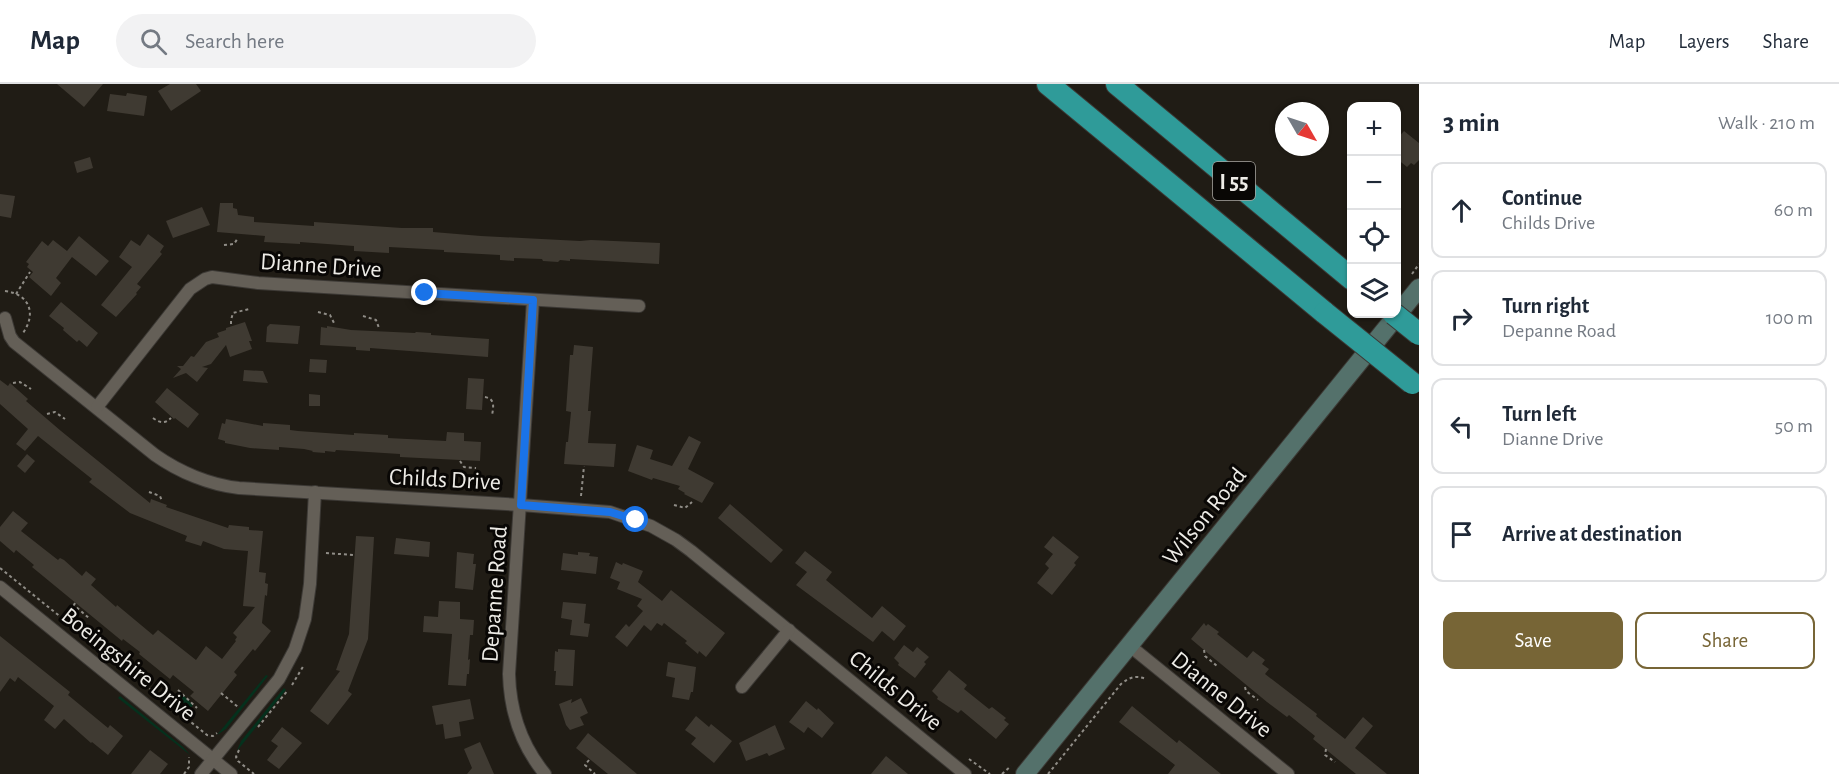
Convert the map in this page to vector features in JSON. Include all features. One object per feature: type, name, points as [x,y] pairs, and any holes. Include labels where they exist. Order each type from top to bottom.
[{"type":"highway","name":"I 55","points":[[1048,84],[1416,386]]},
{"type":"highway","name":"I 55","points":[[1117,84],[1347,275]]},
{"type":"highway","points":[[1399,318],[1419,334]]},
{"type":"street","name":"Dianne Drive","points":[[97,407],[190,289],[212,277],[247,282],[639,306]]},
{"type":"street","name":"Wilson Road","points":[[1025,774],[1419,288]]},
{"type":"street","name":"Depanne Road","points":[[533,300],[509,674],[510,695],[521,734],[545,774]]},
{"type":"street","name":"Childs Drive","points":[[5,318],[14,342],[162,460],[200,478],[225,486],[580,509],[621,514],[651,526],[676,540],[965,774]]},
{"type":"street","points":[[201,774],[279,679],[301,635],[310,584],[315,492]]},
{"type":"street","name":"Boeingshire Drive","points":[[0,587],[231,774]]},
{"type":"street","points":[[742,687],[789,630]]},
{"type":"street","name":"Dianne Drive","points":[[1130,646],[1288,774]]},
{"type":"path","points":[[224,245],[234,244],[238,238]]},
{"type":"path","points":[[16,294],[30,272]]},
{"type":"path","points":[[5,291],[24,299],[30,310],[29,321],[21,335]]},
{"type":"path","points":[[231,324],[233,313],[249,309]]},
{"type":"path","points":[[318,312],[330,315],[335,325]]},
{"type":"path","points":[[363,316],[376,321],[380,328]]},
{"type":"path","points":[[14,383],[20,382],[31,389]]},
{"type":"path","points":[[485,397],[493,403],[492,416]]},
{"type":"path","points":[[47,414],[55,412],[65,419]]},
{"type":"path","points":[[153,418],[164,422],[171,418]]},
{"type":"path","points":[[460,461],[464,467],[476,468]]},
{"type":"path","points":[[580,509],[584,466]]},
{"type":"path","points":[[149,492],[160,496],[162,501]]},
{"type":"path","points":[[674,505],[685,508],[692,502]]},
{"type":"path","points":[[310,552],[353,555]]},
{"type":"path","points":[[0,568],[207,735],[213,736],[217,733]]},
{"type":"path","points":[[75,603],[90,619]]},
{"type":"path","points":[[1204,650],[1205,656],[1217,666]]},
{"type":"path","points":[[252,734],[291,687],[304,665]]},
{"type":"path","points":[[1048,774],[1121,684],[1131,677],[1139,676],[1146,679]]},
{"type":"path","points":[[1245,687],[1246,691],[1258,700]]},
{"type":"path","points":[[178,690],[198,708]]},
{"type":"path","points":[[221,693],[238,707],[243,700]]},
{"type":"path","points":[[245,742],[236,757],[254,774]]},
{"type":"path","points":[[1326,749],[1325,754],[1335,762]]},
{"type":"path","points":[[969,759],[990,774]]},
{"type":"path","points":[[589,760],[585,765],[595,774]]},
{"type":"green space","points":[[266,675],[268,676],[226,729],[217,735]]},
{"type":"green space","points":[[284,688],[286,690],[237,751],[241,741]]},
{"type":"green space","points":[[182,694],[193,705],[185,716],[173,706]]},
{"type":"green space","points":[[120,696],[183,747],[190,755],[118,698]]},
{"type":"building","points":[[57,84],[103,84],[84,107]]},
{"type":"building","points":[[170,84],[196,84],[201,91],[171,111],[158,91]]},
{"type":"building","points":[[127,93],[147,96],[144,116],[107,111],[110,94],[126,96]]},
{"type":"building","points":[[1404,131],[1419,143],[1419,160],[1414,165],[1411,163],[1407,167],[1401,162],[1401,134]]},
{"type":"building","points":[[90,157],[93,168],[77,173],[74,162]]},
{"type":"building","points":[[0,194],[15,196],[11,218],[0,216]]},
{"type":"building","points":[[220,203],[233,203],[233,208],[237,209],[238,215],[254,217],[254,222],[314,226],[314,222],[433,228],[433,232],[481,236],[660,243],[659,264],[570,259],[570,261],[560,260],[558,262],[514,258],[514,261],[500,260],[500,255],[444,252],[444,250],[389,247],[389,253],[354,251],[354,246],[264,242],[265,236],[217,232]]},
{"type":"building","points":[[202,207],[210,225],[173,238],[166,221]]},
{"type":"building","points":[[148,234],[164,246],[160,252],[162,254],[137,284],[141,287],[137,294],[116,317],[101,305],[132,267],[119,257],[131,240],[140,246]]},
{"type":"building","points":[[79,236],[109,261],[96,276],[72,257],[56,278],[61,283],[51,296],[29,277],[33,272],[27,267],[29,264],[26,262],[42,241],[48,246],[53,240],[67,251]]},
{"type":"building","points":[[61,302],[98,333],[87,347],[79,340],[77,342],[49,316]]},
{"type":"building","points":[[245,322],[252,341],[249,341],[252,349],[230,357],[226,345],[211,364],[202,367],[208,368],[197,382],[186,373],[173,378],[181,369],[177,366],[183,366],[206,342],[219,337],[217,333]]},
{"type":"building","points":[[270,324],[300,326],[298,344],[266,342],[267,327]]},
{"type":"building","points":[[327,326],[351,330],[416,332],[489,339],[488,357],[370,348],[370,351],[356,350],[356,347],[320,345],[321,327],[327,328]]},
{"type":"building","points":[[574,345],[593,347],[588,443],[616,444],[614,467],[564,464],[571,412],[566,411],[570,355],[573,355]]},
{"type":"building","points":[[310,359],[327,360],[326,373],[309,372]]},
{"type":"building","points":[[244,370],[263,371],[268,383],[243,381]]},
{"type":"building","points":[[468,378],[484,379],[482,410],[466,409]]},
{"type":"building","points":[[0,380],[8,386],[10,383],[28,399],[26,401],[61,431],[150,503],[151,499],[167,505],[166,507],[228,528],[229,525],[263,531],[259,572],[266,573],[265,583],[268,584],[262,623],[271,631],[234,672],[237,675],[208,711],[190,696],[194,692],[173,675],[170,679],[139,654],[140,652],[123,639],[122,641],[32,567],[34,565],[16,550],[14,553],[0,541],[0,527],[13,511],[28,523],[21,531],[58,560],[60,558],[64,560],[82,576],[86,571],[96,579],[91,585],[116,607],[117,605],[153,635],[158,630],[196,660],[206,646],[222,659],[236,641],[237,637],[233,633],[255,607],[243,606],[248,551],[224,549],[203,541],[201,546],[185,541],[187,536],[130,513],[89,482],[92,479],[38,436],[25,451],[16,444],[28,429],[0,404]]},
{"type":"building","points":[[167,388],[199,414],[188,428],[155,402]]},
{"type":"building","points":[[309,394],[320,395],[320,406],[309,406]]},
{"type":"building","points":[[226,419],[263,426],[263,423],[290,425],[290,430],[298,431],[388,435],[388,438],[446,441],[447,432],[464,433],[464,441],[481,442],[480,461],[400,457],[400,454],[336,450],[335,452],[325,451],[325,453],[279,447],[279,450],[250,448],[225,443],[218,439],[222,423],[225,424]]},
{"type":"building","points":[[689,436],[701,442],[688,469],[714,483],[702,503],[684,494],[678,489],[680,486],[653,478],[652,480],[628,471],[637,445],[653,450],[650,459],[672,466]]},
{"type":"building","points":[[27,454],[35,461],[25,473],[17,466]]},
{"type":"building","points":[[730,504],[783,550],[771,563],[718,518]]},
{"type":"building","points":[[356,536],[374,537],[368,639],[348,691],[352,694],[328,725],[310,711],[340,671],[336,670],[349,634]]},
{"type":"building","points":[[1053,536],[1079,557],[1074,563],[1076,565],[1052,595],[1037,583],[1049,568],[1045,564],[1053,554],[1044,547]]},
{"type":"building","points":[[396,538],[430,542],[429,557],[394,554]]},
{"type":"building","points":[[805,551],[832,572],[826,580],[872,618],[882,606],[906,626],[894,641],[882,631],[873,642],[796,585],[807,572],[795,563]]},
{"type":"building","points":[[457,552],[474,554],[473,564],[476,564],[473,590],[455,588]]},
{"type":"building","points":[[578,552],[590,553],[589,556],[598,557],[596,574],[561,570],[563,553],[578,555]]},
{"type":"building","points":[[616,562],[643,571],[638,582],[662,601],[671,590],[725,633],[706,657],[699,651],[698,654],[685,643],[687,641],[664,623],[662,626],[657,623],[651,631],[644,625],[627,647],[615,637],[626,624],[629,627],[643,611],[637,606],[642,599],[617,589],[620,582],[610,578]]},
{"type":"building","points":[[439,601],[460,602],[460,619],[474,620],[473,635],[470,635],[469,674],[467,674],[466,686],[448,685],[452,634],[423,632],[424,616],[438,617]]},
{"type":"building","points":[[563,602],[586,604],[584,623],[590,624],[588,637],[570,635],[572,620],[561,618]]},
{"type":"building","points":[[1204,623],[1219,632],[1217,634],[1247,658],[1253,651],[1265,660],[1262,664],[1269,669],[1265,674],[1345,739],[1363,717],[1373,726],[1355,748],[1387,774],[1356,774],[1313,739],[1315,736],[1289,715],[1287,717],[1267,702],[1191,639]]},
{"type":"building","points":[[0,636],[70,692],[68,695],[108,728],[110,725],[123,736],[108,755],[64,719],[55,729],[44,720],[54,706],[18,677],[15,682],[10,678],[0,692]]},
{"type":"building","points":[[904,645],[913,652],[917,647],[929,657],[915,678],[898,665],[899,663],[894,658]]},
{"type":"building","points":[[558,649],[575,650],[573,686],[555,685],[555,651],[558,652]]},
{"type":"building","points":[[668,662],[696,667],[693,692],[689,700],[672,697],[675,678],[666,676]]},
{"type":"building","points":[[949,670],[967,685],[964,689],[989,709],[992,707],[1006,718],[1004,720],[1009,724],[996,739],[961,710],[958,713],[937,699],[938,697],[932,691]]},
{"type":"building","points":[[581,698],[588,713],[580,717],[584,725],[570,730],[559,704],[572,699],[571,703]]},
{"type":"building","points":[[470,699],[474,719],[459,722],[461,736],[445,739],[443,724],[436,725],[432,706]]},
{"type":"building","points":[[806,701],[817,710],[818,708],[834,723],[822,738],[808,727],[804,733],[789,722]]},
{"type":"building","points":[[1132,706],[1177,743],[1179,740],[1221,774],[1168,774],[1175,765],[1119,722]]},
{"type":"building","points":[[696,716],[709,727],[711,724],[732,741],[714,763],[691,744],[696,738],[685,730]]},
{"type":"building","points":[[775,725],[785,749],[769,756],[767,753],[746,761],[739,743]]},
{"type":"building","points":[[282,727],[302,743],[279,769],[267,760],[278,746],[271,741]]},
{"type":"building","points":[[588,733],[637,774],[608,774],[576,748]]},
{"type":"building","points":[[480,742],[494,774],[467,774],[472,768],[464,749]]},
{"type":"building","points":[[150,750],[168,764],[160,774],[131,774]]},
{"type":"building","points":[[886,756],[908,774],[871,774]]},
{"type":"route","points":[[425,293],[533,300],[521,505],[610,512],[636,520]]}]
